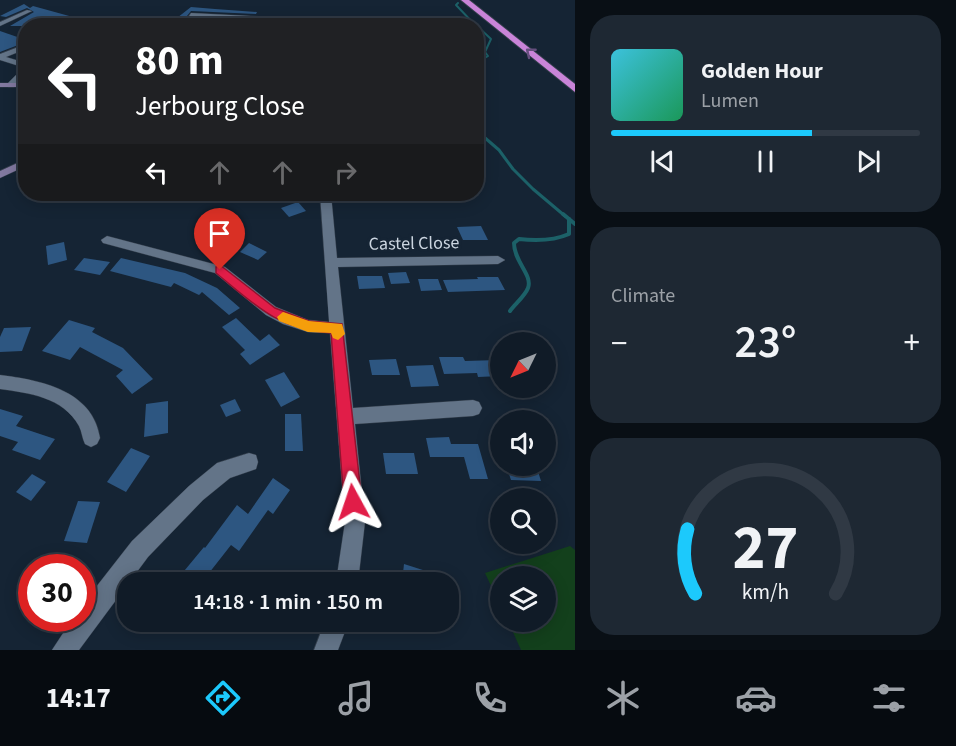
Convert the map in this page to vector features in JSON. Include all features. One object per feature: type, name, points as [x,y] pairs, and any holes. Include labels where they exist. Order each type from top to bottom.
[{"type":"highway","points":[[465,0],[575,89]]},
{"type":"highway","points":[[478,0],[549,55]]},
{"type":"street","points":[[0,24],[29,11]]},
{"type":"street","points":[[191,15],[218,18]]},
{"type":"street","points":[[0,57],[18,49]]},
{"type":"street","points":[[0,57],[18,63]]},
{"type":"street","points":[[11,85],[18,78]]},
{"type":"street","points":[[0,86],[18,85]]},
{"type":"street","points":[[0,176],[18,166]]},
{"type":"street","points":[[326,201],[355,522],[348,572]]},
{"type":"street","points":[[107,240],[220,270],[271,311],[308,326],[337,328]]},
{"type":"street","name":"Castel Close","points":[[332,263],[498,260]]},
{"type":"street","points":[[0,382],[44,388],[69,401],[90,426],[91,438]]},
{"type":"street","points":[[345,417],[473,408]]},
{"type":"street","points":[[64,650],[104,595],[148,541],[196,493],[224,470],[249,462]]},
{"type":"street","points":[[329,649],[334,632]]},
{"type":"green space","points":[[570,546],[575,550],[575,650],[521,650],[513,632],[556,632],[556,566],[507,566],[545,554],[556,554],[556,550]]},
{"type":"green space","points":[[490,571],[490,584],[485,573]]},
{"type":"building","points":[[24,4],[30,8],[33,6],[76,18],[24,18],[34,12],[27,8],[6,17],[0,16]]},
{"type":"building","points":[[191,7],[257,12],[256,14],[191,11],[187,16],[189,18],[177,18]]},
{"type":"building","points":[[0,31],[18,37],[18,45],[0,52]]},
{"type":"building","points":[[298,202],[306,211],[289,217],[281,208]]},
{"type":"building","points":[[481,226],[488,240],[463,240],[457,227]]},
{"type":"building","points":[[204,230],[236,243],[228,251],[200,240]]},
{"type":"building","points":[[64,242],[67,260],[48,265],[46,246]]},
{"type":"building","points":[[249,243],[267,252],[258,260],[240,252]]},
{"type":"building","points":[[84,258],[110,262],[100,275],[74,270]]},
{"type":"building","points":[[121,258],[185,273],[217,288],[240,308],[229,315],[202,292],[199,295],[174,283],[171,287],[110,271]]},
{"type":"building","points":[[406,272],[410,283],[391,284],[388,273]]},
{"type":"building","points":[[357,276],[382,276],[385,288],[359,289]]},
{"type":"building","points":[[477,277],[498,277],[505,290],[448,292],[443,280],[478,279]]},
{"type":"building","points":[[418,279],[438,279],[442,290],[421,291]]},
{"type":"building","points":[[236,318],[260,341],[269,334],[280,345],[250,365],[240,354],[245,350],[222,327]]},
{"type":"building","points":[[69,320],[95,328],[92,332],[123,348],[153,379],[132,394],[116,376],[123,370],[80,347],[70,360],[42,351]]},
{"type":"building","points":[[31,327],[22,351],[0,352],[0,337],[4,328]]},
{"type":"building","points":[[439,357],[463,357],[465,361],[490,360],[490,376],[478,377],[477,373],[444,374]]},
{"type":"building","points":[[396,359],[400,375],[372,375],[369,360]]},
{"type":"building","points":[[433,365],[439,386],[411,387],[406,366]]},
{"type":"building","points":[[284,372],[300,397],[281,407],[265,380]]},
{"type":"building","points":[[235,399],[241,411],[226,417],[220,405]]},
{"type":"building","points":[[168,401],[168,433],[144,437],[146,404]]},
{"type":"building","points":[[0,409],[23,416],[16,426],[55,439],[40,460],[12,450],[18,442],[0,436]]},
{"type":"building","points":[[285,414],[301,414],[303,451],[285,451]]},
{"type":"building","points":[[449,437],[451,444],[478,444],[488,479],[470,479],[464,457],[430,457],[426,438]]},
{"type":"building","points":[[131,448],[150,456],[126,492],[107,482]]},
{"type":"building","points":[[383,453],[414,453],[418,474],[386,474]]},
{"type":"building","points":[[32,474],[46,482],[31,501],[16,492]]},
{"type":"building","points":[[510,476],[539,476],[541,481],[511,480]]},
{"type":"building","points":[[273,478],[290,490],[273,514],[268,510],[239,551],[231,545],[210,572],[183,572],[205,548],[237,505],[248,514]]},
{"type":"building","points":[[78,501],[100,502],[87,543],[64,541]]},
{"type":"building","points":[[404,564],[426,571],[426,572],[403,572]]},
{"type":"waterway","points":[[458,3],[456,5],[468,18]]},
{"type":"waterway","points":[[484,32],[491,39],[485,52],[488,56],[484,58]]},
{"type":"waterway","points":[[484,137],[499,150],[513,169],[533,189],[565,216]]},
{"type":"waterway","points":[[563,214],[569,219]]},
{"type":"waterway","points":[[510,311],[525,294],[529,283],[514,243],[519,239],[544,240],[569,234],[569,219]]},
{"type":"waterway","points":[[569,219],[575,224]]},
{"type":"slow traffic","points":[[283,317],[308,326],[337,328],[338,334]]},
{"type":"route","points":[[220,270],[271,311],[288,320],[308,326],[337,328],[353,502]]}]
